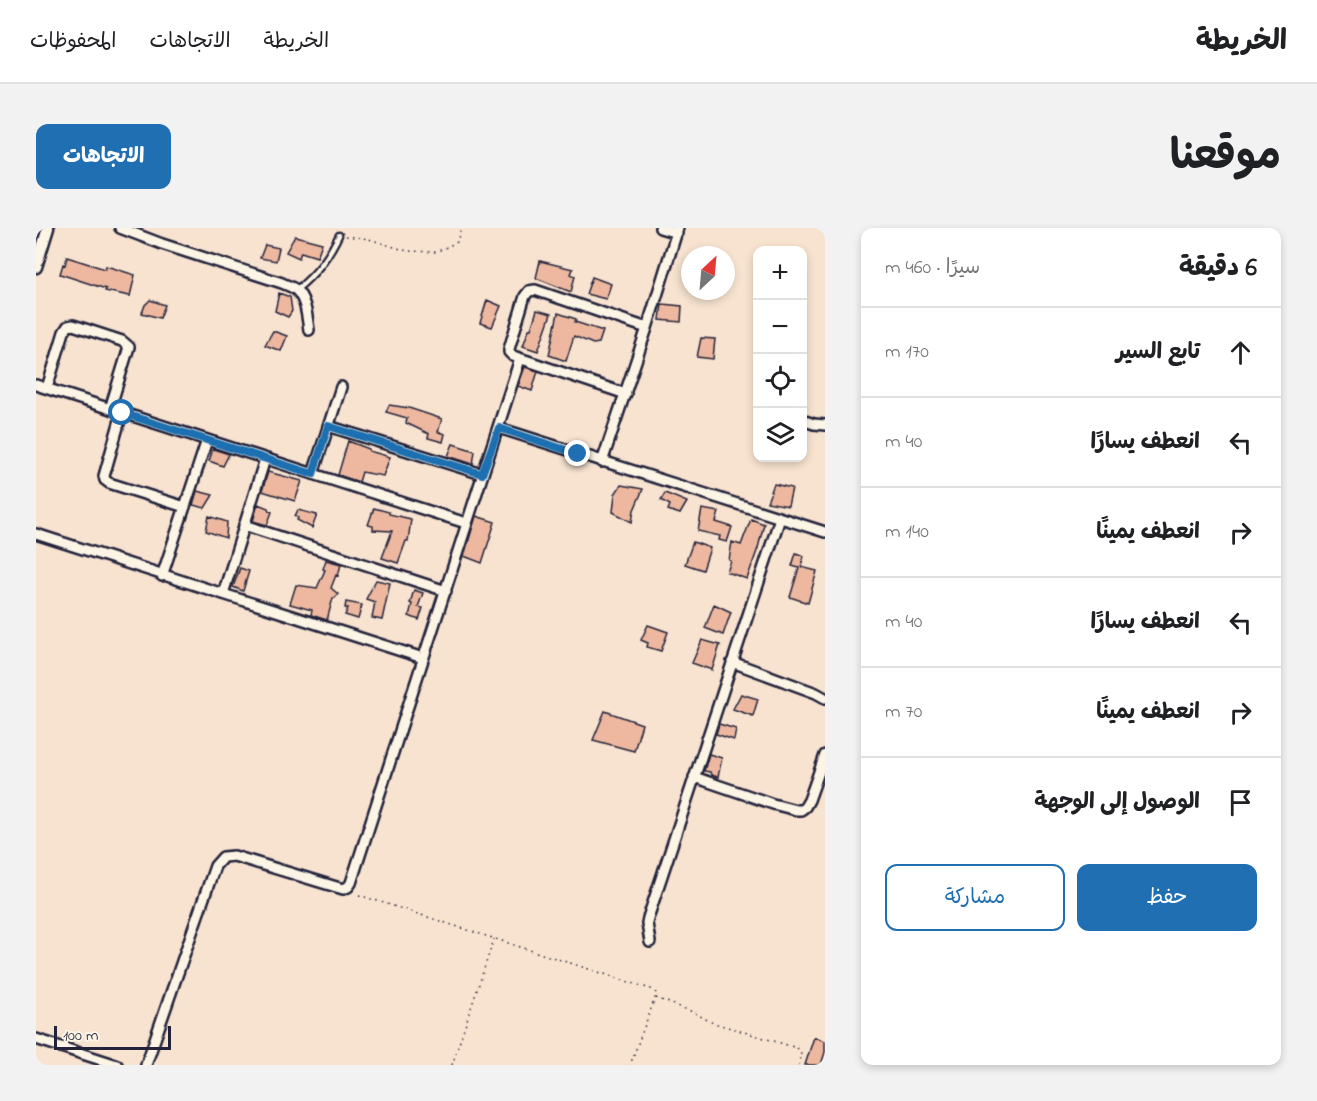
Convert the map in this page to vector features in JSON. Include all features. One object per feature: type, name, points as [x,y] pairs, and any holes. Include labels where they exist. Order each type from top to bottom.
[{"type":"street","points":[[36,267],[48,228]]},
{"type":"street","points":[[120,228],[282,283],[296,290],[302,298],[309,330]]},
{"type":"street","points":[[602,462],[648,328],[677,231],[660,228]]},
{"type":"street","points":[[626,394],[513,356],[508,349],[525,296],[529,291],[535,290],[648,328]]},
{"type":"street","points":[[47,388],[64,332],[68,326],[73,325],[122,341],[129,347],[110,409]]},
{"type":"street","points":[[146,1065],[215,866],[224,857],[234,856],[343,889],[351,883],[520,359]]},
{"type":"street","points":[[36,385],[466,524]]},
{"type":"street","points":[[313,474],[340,387]]},
{"type":"street","points":[[122,413],[104,476],[105,480],[184,507]]},
{"type":"street","points":[[807,422],[825,425]]},
{"type":"street","points":[[328,426],[482,474]]},
{"type":"street","points":[[499,428],[825,532]]},
{"type":"street","points":[[162,576],[207,440]]},
{"type":"street","points":[[223,594],[266,459]]},
{"type":"street","points":[[650,942],[648,918],[780,518]]},
{"type":"street","points":[[244,525],[446,591]]},
{"type":"street","points":[[36,534],[423,658]]},
{"type":"street","points":[[732,662],[816,693],[825,699]]},
{"type":"street","points":[[694,777],[773,804],[801,810],[809,800],[825,755]]},
{"type":"street","points":[[36,1039],[117,1065]]},
{"type":"lane","points":[[296,290],[328,256],[339,235]]},
{"type":"path","points":[[339,235],[369,239],[407,251],[436,252],[456,242],[461,228]]},
{"type":"path","points":[[818,228],[825,229]]},
{"type":"path","points":[[359,895],[654,990],[655,998],[630,1065]]},
{"type":"path","points":[[452,1065],[494,938]]},
{"type":"path","points":[[655,998],[693,1012],[711,1022],[797,1048],[801,1052],[799,1065]]},
{"type":"building","points":[[295,236],[322,243],[317,257],[301,252],[299,258],[286,252]]},
{"type":"building","points":[[265,245],[279,248],[276,261],[260,258]]},
{"type":"building","points":[[67,257],[105,269],[106,266],[135,275],[130,296],[105,291],[106,289],[60,274]]},
{"type":"building","points":[[540,261],[573,269],[571,274],[575,276],[571,292],[536,278]]},
{"type":"building","points":[[592,277],[611,284],[606,299],[586,294]]},
{"type":"building","points":[[279,293],[290,297],[292,311],[288,317],[275,311]]},
{"type":"building","points":[[150,300],[165,305],[160,318],[142,313]]},
{"type":"building","points":[[487,300],[501,306],[492,327],[480,323]]},
{"type":"building","points":[[662,304],[682,306],[681,322],[660,320]]},
{"type":"building","points":[[537,310],[551,314],[538,351],[523,346]]},
{"type":"building","points":[[558,313],[576,319],[575,322],[603,331],[599,343],[593,344],[574,336],[566,361],[549,355]]},
{"type":"building","points":[[273,331],[287,336],[281,351],[265,345]]},
{"type":"building","points":[[701,338],[715,339],[713,359],[697,357]]},
{"type":"building","points":[[525,367],[538,371],[532,391],[518,386]]},
{"type":"building","points":[[389,405],[409,408],[442,419],[438,432],[445,434],[443,442],[428,438],[429,434],[406,423],[407,418],[386,412]]},
{"type":"building","points":[[348,441],[369,449],[369,451],[390,457],[383,476],[362,472],[359,482],[338,475]]},
{"type":"building","points":[[453,444],[475,451],[473,464],[448,456]]},
{"type":"building","points":[[213,449],[229,454],[223,466],[209,461]]},
{"type":"building","points":[[268,472],[302,481],[295,501],[262,491]]},
{"type":"building","points":[[774,484],[792,488],[788,506],[767,502]]},
{"type":"building","points":[[621,485],[643,489],[634,510],[632,522],[613,512],[615,494]]},
{"type":"building","points":[[197,491],[213,495],[205,508],[193,505]]},
{"type":"building","points":[[665,493],[687,502],[680,514],[668,510],[670,505],[661,500]]},
{"type":"building","points":[[258,504],[272,512],[267,525],[253,521]]},
{"type":"building","points":[[374,508],[411,519],[408,541],[406,541],[398,563],[382,558],[392,531],[373,530],[373,526],[368,525]]},
{"type":"building","points":[[702,509],[719,512],[716,522],[732,527],[727,542],[719,540],[720,536],[698,531]]},
{"type":"building","points":[[298,510],[317,515],[312,528],[297,520],[295,516]]},
{"type":"building","points":[[209,516],[227,522],[226,538],[206,531]]},
{"type":"building","points":[[476,516],[495,522],[482,563],[464,556]]},
{"type":"building","points":[[751,519],[764,524],[747,579],[727,572],[731,561],[729,560],[732,542],[741,545]]},
{"type":"building","points":[[693,542],[710,548],[703,570],[685,564]]},
{"type":"building","points":[[796,553],[804,556],[801,567],[817,571],[808,603],[790,597],[799,568],[792,566]]},
{"type":"building","points":[[326,560],[341,564],[338,576],[336,575],[331,588],[338,594],[333,598],[327,620],[311,615],[312,610],[290,604],[296,585],[317,588],[325,570],[323,569]]},
{"type":"building","points":[[240,568],[249,571],[243,591],[233,587]]},
{"type":"building","points":[[376,580],[390,583],[382,620],[372,618],[375,602],[366,599]]},
{"type":"building","points":[[414,590],[423,593],[418,607],[423,608],[419,620],[409,616]]},
{"type":"building","points":[[346,602],[362,605],[358,619],[345,615],[348,608],[345,608]]},
{"type":"building","points":[[714,604],[731,612],[723,635],[705,628]]},
{"type":"building","points":[[648,625],[668,632],[661,651],[647,647],[648,643],[641,640]]},
{"type":"building","points":[[702,640],[720,645],[712,670],[692,663]]},
{"type":"building","points":[[741,694],[758,699],[753,716],[733,709]]},
{"type":"building","points":[[605,711],[642,724],[634,751],[593,740]]},
{"type":"building","points":[[719,724],[736,729],[734,740],[716,734]]},
{"type":"building","points":[[709,754],[722,758],[718,777],[704,771]]},
{"type":"building","points":[[814,1037],[825,1041],[825,1052],[821,1065],[805,1065]]},
{"type":"route","points":[[122,413],[313,474],[328,426],[482,474],[499,428],[578,454]]}]
